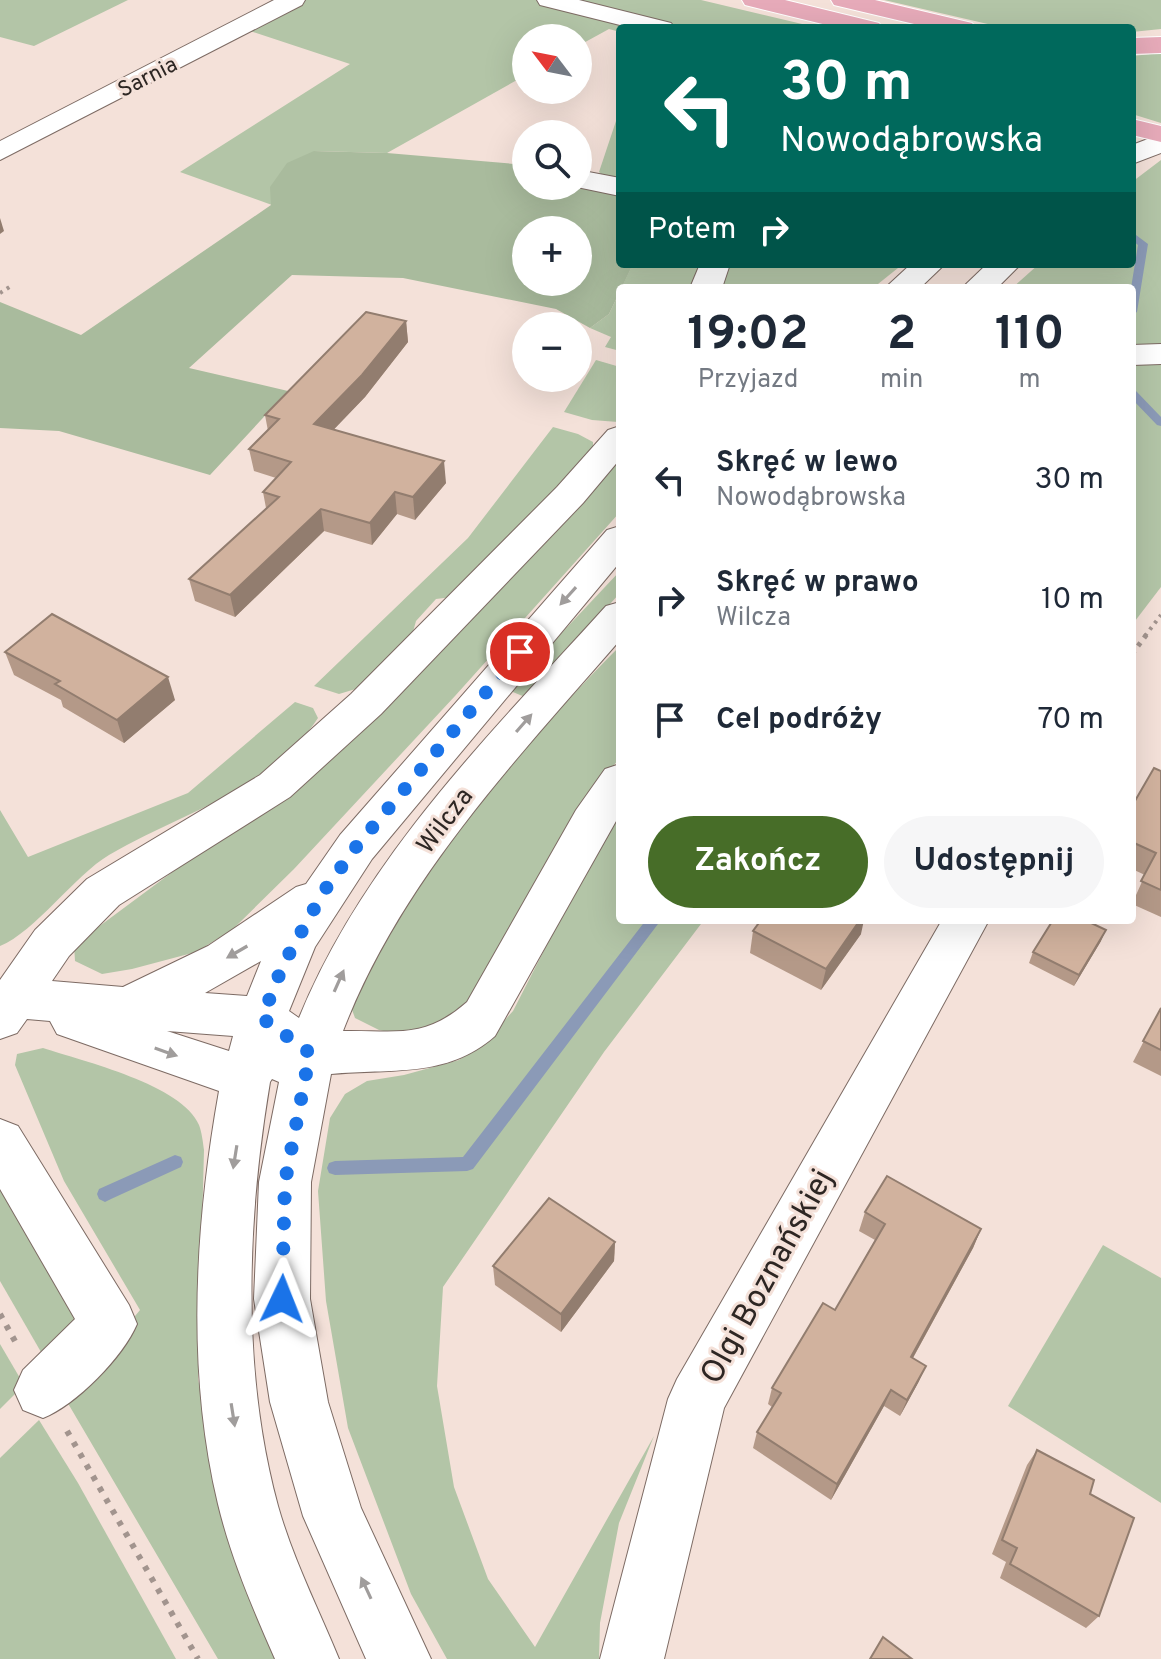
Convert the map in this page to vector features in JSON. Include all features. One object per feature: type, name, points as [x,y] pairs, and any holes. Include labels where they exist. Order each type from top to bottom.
[{"type":"main road","points":[[754,0],[853,24]]},
{"type":"main road","points":[[843,0],[946,24]]},
{"type":"main road","points":[[1136,46],[1161,45]]},
{"type":"main road","points":[[1136,128],[1161,134]]},
{"type":"street","name":"Sarnia","points":[[0,152],[293,0]]},
{"type":"street","points":[[549,0],[646,24]]},
{"type":"street","points":[[1136,154],[1161,142]]},
{"type":"street","points":[[592,182],[616,186]]},
{"type":"street","points":[[906,284],[925,268]]},
{"type":"street","points":[[983,284],[1001,268]]},
{"type":"street","points":[[1136,355],[1161,354]]},
{"type":"street","points":[[4,1004],[52,943],[103,892],[275,786],[366,704],[570,495],[616,442]]},
{"type":"street","name":"Wilcza","points":[[307,1659],[277,1594],[243,1485],[230,1397],[225,1223],[247,1079],[262,1018],[283,965],[324,891],[403,790],[616,543]]},
{"type":"street","name":"Wilcza","points":[[399,1659],[333,1516],[299,1402],[282,1299],[285,1182],[310,1053],[341,974],[405,871],[472,782],[616,620]]},
{"type":"street","points":[[4,1004],[247,1079],[310,1053],[432,1048],[463,1035],[484,1016],[591,822],[616,786]]},
{"type":"street","points":[[124,1007],[179,986],[275,930],[324,891]]},
{"type":"street","name":"Olgi Boznańskiej","points":[[632,1659],[697,1399],[964,924]]},
{"type":"street","points":[[4,1004],[124,1007],[262,1018],[310,1053]]},
{"type":"street","points":[[0,1142],[109,1324],[43,1390]]},
{"type":"path","points":[[0,293],[11,286]]},
{"type":"path","points":[[1136,649],[1161,615]]},
{"type":"path","points":[[0,1314],[198,1659]]},
{"type":"green space","points":[[0,0],[128,0],[34,46],[0,37]]},
{"type":"green space","points":[[300,0],[540,0],[635,24],[616,24],[616,31],[609,29],[592,38],[592,24],[512,24],[512,83],[387,153],[315,151],[272,205],[180,172],[350,64],[244,29]]},
{"type":"green space","points":[[575,0],[701,0],[802,24],[673,24]]},
{"type":"green space","points":[[884,0],[1161,0],[1161,29],[1136,32],[1136,24],[988,24]]},
{"type":"green space","points":[[1161,53],[1161,123],[1136,115],[1136,56]]},
{"type":"green space","points":[[616,121],[616,179],[604,177],[599,172]]},
{"type":"green space","points":[[314,151],[387,153],[512,164],[512,200],[592,200],[592,188],[616,191],[616,268],[631,268],[623,284],[616,284],[616,299],[609,314],[592,327],[592,312],[561,312],[403,278],[292,275],[189,368],[288,391],[210,475],[59,431],[0,428],[0,302],[81,335],[271,205],[270,187],[287,163]]},
{"type":"green space","points":[[1161,160],[1161,345],[1136,346],[1136,284],[1016,284],[1034,268],[1136,268],[1136,179]]},
{"type":"green space","points":[[631,268],[702,268],[696,284],[623,284]]},
{"type":"green space","points":[[725,268],[898,268],[878,284],[719,284]]},
{"type":"green space","points":[[616,299],[616,350],[605,347],[611,337],[592,327],[609,314]]},
{"type":"green space","points":[[596,360],[616,366],[616,422],[592,420],[564,412],[576,392],[592,392],[592,366]]},
{"type":"green space","points":[[1161,362],[1161,587],[1136,620],[1136,363]]},
{"type":"green space","points":[[553,427],[593,442],[593,452],[452,597],[436,599],[416,621],[411,639],[359,688],[339,694],[314,686],[468,538]]},
{"type":"green space","points":[[616,454],[616,516],[455,696],[294,869],[232,930],[196,952],[132,969],[102,974],[75,961],[74,945],[198,853]]},
{"type":"green space","points":[[616,575],[616,597],[525,697],[508,690]]},
{"type":"green space","points":[[616,650],[616,763],[591,797],[473,999],[449,1022],[401,1035],[379,1030],[355,1018],[351,1007],[374,957],[402,908],[469,814],[543,727]]},
{"type":"green space","points":[[295,702],[313,708],[318,718],[298,743],[275,764],[222,798],[109,855],[27,929],[0,946],[0,810],[28,857],[188,793]]},
{"type":"green space","points":[[616,810],[616,924],[701,924],[604,1052],[443,1287],[437,1386],[454,1487],[488,1579],[535,1647],[654,1436],[619,1523],[600,1623],[599,1659],[447,1659],[411,1594],[348,1428],[326,1301],[318,1191],[330,1118],[345,1094],[367,1081],[459,1060],[486,1041],[513,1011]]},
{"type":"green space","points":[[43,1048],[153,1086],[174,1098],[199,1125],[204,1150],[198,1379],[223,1501],[277,1659],[218,1659],[66,1400],[140,1310],[64,1181],[15,1065],[17,1054]]},
{"type":"green space","points":[[0,1178],[84,1328],[45,1359],[0,1281]]},
{"type":"green space","points":[[1103,1245],[1161,1278],[1161,1503],[1008,1406]]},
{"type":"green space","points":[[0,1344],[24,1385],[0,1409]]},
{"type":"green space","points":[[39,1420],[78,1483],[176,1659],[0,1659],[0,1458]]},
{"type":"building","points":[[366,312],[406,321],[362,375],[314,424],[444,461],[413,497],[395,492],[370,523],[321,509],[230,595],[189,579],[279,497],[263,492],[291,462],[249,449],[279,419],[265,415]]},
{"type":"building","points":[[52,614],[168,677],[117,720],[55,684],[60,681],[5,652]]},
{"type":"building","points":[[1154,768],[1161,771],[1161,890],[1141,881],[1156,853],[1136,844],[1136,799]]},
{"type":"building","points":[[758,924],[857,924],[826,969],[753,931]]},
{"type":"building","points":[[1050,924],[1093,924],[1106,930],[1079,975],[1033,952]]},
{"type":"building","points":[[1161,1008],[1161,1050],[1143,1041]]},
{"type":"building","points":[[887,1176],[981,1229],[911,1357],[926,1366],[907,1400],[891,1390],[837,1484],[757,1432],[781,1393],[772,1388],[823,1303],[835,1310],[885,1224],[865,1212]]},
{"type":"building","points":[[549,1198],[615,1242],[561,1314],[493,1266]]},
{"type":"building","points":[[1037,1450],[1094,1480],[1090,1494],[1134,1518],[1099,1616],[1010,1564],[1017,1548],[1002,1540]]},
{"type":"building","points":[[883,1637],[912,1659],[870,1659]]},
{"type":"waterway","points":[[1136,238],[1143,244],[1136,287]]},
{"type":"waterway","points":[[1136,397],[1161,423]]},
{"type":"waterway","points":[[335,1168],[467,1164],[651,924]]},
{"type":"waterway","points":[[105,1194],[175,1162]]},
{"type":"route","points":[[282,1299],[285,1182],[310,1053],[262,1018],[283,965],[324,891],[356,847],[520,652]]}]
